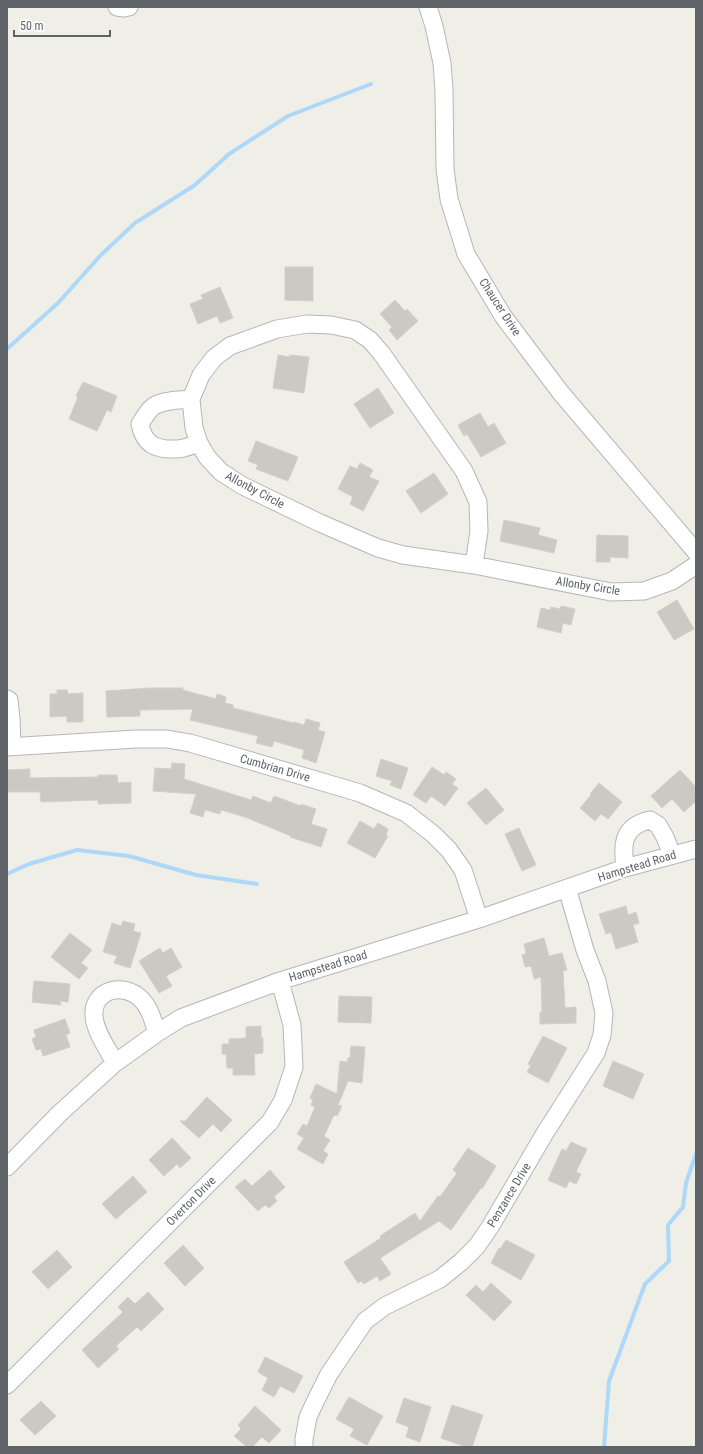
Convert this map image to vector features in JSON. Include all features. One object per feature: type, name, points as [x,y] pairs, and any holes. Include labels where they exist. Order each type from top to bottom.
[{"type":"street","points":[[118,7],[129,7]]},
{"type":"street","name":"Chaucer Drive","points":[[428,7],[434,26],[442,63],[444,90],[445,169],[449,199],[466,254],[503,316],[561,393],[696,552]]},
{"type":"street","name":"Allonby Circle","points":[[474,565],[479,531],[478,502],[464,471],[382,354],[370,340],[355,330],[331,325],[306,324],[277,329],[230,346],[214,358],[200,375],[191,399],[194,428],[206,457],[221,472],[243,486],[320,523],[378,548],[403,555],[474,565],[611,592],[644,591],[672,581],[696,565]]},
{"type":"street","points":[[191,399],[166,402],[154,406],[146,414],[140,424],[142,434],[149,444],[163,448],[179,449],[199,443]]},
{"type":"street","points":[[7,699],[9,700],[11,719],[10,746]]},
{"type":"street","name":"Cumbrian Drive","points":[[10,746],[136,739],[167,740],[190,743],[360,794],[406,813],[433,834],[449,850],[463,870],[479,919]]},
{"type":"street","points":[[625,868],[623,852],[624,842],[631,829],[640,822],[650,820],[658,825],[665,837],[672,855]]},
{"type":"street","name":"Hampstead Road","points":[[7,1167],[60,1113],[115,1063],[181,1018],[280,981],[479,919],[625,868],[696,849]]},
{"type":"street","name":"Penzance Drive","points":[[304,1447],[308,1418],[316,1400],[329,1374],[365,1321],[385,1306],[440,1279],[461,1262],[477,1246],[490,1227],[545,1133],[596,1054],[602,1035],[604,1012],[597,981],[585,950],[567,888]]},
{"type":"street","name":"Overton Drive","points":[[7,1385],[270,1122],[283,1100],[294,1067],[292,1025],[280,981]]},
{"type":"street","points":[[115,1063],[96,1028],[94,1015],[97,1001],[106,992],[119,989],[130,991],[140,998],[150,1011],[157,1033]]},
{"type":"building","points":[[285,267],[313,267],[313,301],[285,300]]},
{"type":"building","points":[[220,287],[233,318],[220,323],[217,316],[198,324],[190,304],[203,299],[201,295]]},
{"type":"building","points":[[395,300],[405,311],[407,309],[418,321],[397,340],[389,330],[392,327],[380,314]]},
{"type":"building","points":[[278,355],[290,357],[290,355],[309,357],[304,393],[273,388]]},
{"type":"building","points":[[83,382],[117,396],[111,412],[107,410],[97,431],[69,419],[78,397],[76,396]]},
{"type":"building","points":[[378,388],[394,413],[370,428],[354,404]]},
{"type":"building","points":[[480,413],[488,427],[494,423],[506,443],[481,457],[467,434],[464,436],[458,425]]},
{"type":"building","points":[[256,441],[298,457],[288,481],[256,469],[258,465],[248,461]]},
{"type":"building","points":[[360,463],[373,470],[369,477],[379,481],[363,511],[350,504],[353,497],[338,489],[350,466],[357,469]]},
{"type":"building","points":[[434,473],[448,494],[421,513],[406,491]]},
{"type":"building","points":[[504,520],[540,528],[538,535],[557,540],[554,553],[500,541]]},
{"type":"building","points":[[597,535],[628,536],[628,558],[610,557],[610,562],[596,562]]},
{"type":"building","points":[[677,600],[694,629],[674,640],[657,612]]},
{"type":"building","points":[[561,606],[575,609],[571,625],[563,623],[561,633],[537,627],[541,608],[550,610],[551,607],[560,609]]},
{"type":"building","points":[[150,688],[183,688],[183,690],[216,699],[217,694],[226,697],[225,703],[233,705],[233,708],[304,725],[306,719],[320,723],[318,730],[325,732],[316,763],[302,758],[304,750],[274,741],[272,747],[256,743],[258,736],[190,720],[193,709],[140,710],[140,716],[107,717],[106,691]]},
{"type":"building","points":[[57,690],[67,690],[68,694],[83,693],[83,722],[67,722],[67,716],[50,717],[50,694],[57,694]]},
{"type":"building","points":[[381,759],[408,768],[401,789],[390,785],[392,781],[376,776]]},
{"type":"building","points":[[172,763],[185,764],[184,779],[251,800],[253,796],[271,803],[274,796],[301,806],[301,804],[316,809],[311,824],[327,829],[321,847],[290,837],[291,836],[245,817],[221,810],[220,814],[205,810],[203,817],[190,813],[196,794],[153,791],[155,768],[171,769]]},
{"type":"building","points":[[432,767],[444,775],[446,772],[456,779],[452,784],[458,788],[445,806],[431,796],[426,803],[413,795]]},
{"type":"building","points":[[30,769],[30,778],[98,777],[98,775],[117,775],[118,783],[131,782],[131,803],[98,804],[98,800],[41,802],[40,792],[7,792],[7,770]]},
{"type":"building","points":[[680,770],[696,787],[696,801],[684,812],[672,799],[662,808],[651,796]]},
{"type":"building","points":[[599,783],[622,802],[608,819],[601,814],[595,821],[580,808]]},
{"type":"building","points":[[486,788],[504,810],[486,825],[467,803]]},
{"type":"building","points":[[360,821],[374,829],[378,823],[388,829],[386,835],[388,836],[375,858],[347,843]]},
{"type":"building","points":[[519,828],[536,865],[522,871],[505,834]]},
{"type":"building","points":[[626,906],[628,915],[636,912],[639,923],[633,925],[638,942],[616,949],[611,932],[606,934],[599,914]]},
{"type":"building","points":[[123,921],[135,924],[133,931],[141,933],[130,968],[114,963],[117,956],[103,952],[112,923],[121,926]]},
{"type":"building","points":[[70,933],[92,950],[81,963],[88,968],[79,979],[51,957]]},
{"type":"building","points":[[544,938],[549,956],[562,953],[567,970],[563,971],[565,1008],[576,1007],[576,1023],[540,1024],[540,1012],[542,1012],[541,977],[534,979],[531,966],[525,967],[522,955],[526,954],[524,944]]},
{"type":"building","points":[[160,948],[163,953],[171,948],[182,967],[166,976],[172,986],[159,993],[139,961]]},
{"type":"building","points":[[34,981],[70,984],[68,1002],[60,1001],[61,1005],[32,1002]]},
{"type":"building","points":[[339,996],[372,997],[371,1023],[338,1022]]},
{"type":"building","points":[[65,1019],[70,1033],[66,1035],[70,1047],[43,1056],[41,1049],[36,1050],[32,1039],[36,1037],[34,1030]]},
{"type":"building","points":[[261,1026],[263,1053],[254,1054],[255,1075],[233,1075],[233,1068],[227,1068],[226,1054],[222,1054],[222,1044],[229,1044],[229,1039],[246,1038],[246,1027]]},
{"type":"building","points":[[543,1036],[567,1048],[548,1083],[527,1072],[531,1065],[528,1064]]},
{"type":"building","points":[[351,1046],[365,1047],[362,1083],[348,1081],[338,1105],[342,1106],[337,1116],[334,1115],[324,1136],[330,1140],[323,1151],[328,1154],[323,1164],[297,1149],[304,1138],[297,1134],[303,1124],[307,1126],[315,1107],[311,1105],[313,1100],[310,1098],[316,1084],[337,1094],[340,1061],[347,1062],[348,1058],[350,1058]]},
{"type":"building","points":[[613,1061],[644,1074],[633,1099],[603,1086]]},
{"type":"building","points":[[207,1097],[232,1120],[221,1132],[213,1124],[199,1138],[180,1121],[185,1121]]},
{"type":"building","points":[[172,1138],[191,1158],[180,1168],[177,1164],[164,1176],[149,1160]]},
{"type":"building","points":[[571,1142],[587,1149],[576,1172],[581,1174],[576,1184],[569,1181],[566,1188],[548,1180],[562,1149],[566,1151]]},
{"type":"building","points":[[468,1148],[496,1166],[482,1189],[481,1188],[451,1230],[439,1221],[380,1258],[391,1274],[380,1281],[377,1276],[364,1284],[361,1281],[358,1283],[344,1262],[381,1238],[380,1236],[415,1213],[420,1221],[457,1173],[453,1170]]},
{"type":"building","points":[[270,1170],[285,1187],[274,1197],[277,1201],[269,1208],[265,1205],[258,1211],[235,1187],[245,1179],[252,1186]]},
{"type":"building","points":[[133,1176],[147,1192],[116,1219],[102,1204]]},
{"type":"building","points":[[506,1240],[535,1255],[521,1280],[491,1263],[499,1248],[500,1249]]},
{"type":"building","points":[[183,1245],[204,1268],[185,1286],[164,1263]]},
{"type":"building","points":[[57,1250],[72,1267],[48,1289],[32,1272]]},
{"type":"building","points":[[491,1283],[512,1302],[494,1321],[466,1295],[476,1285],[483,1292]]},
{"type":"building","points":[[148,1292],[164,1309],[141,1331],[137,1327],[116,1346],[119,1349],[98,1368],[82,1350],[123,1312],[118,1307],[128,1297],[135,1304]]},
{"type":"building","points":[[265,1357],[303,1376],[294,1393],[280,1386],[274,1397],[262,1390],[268,1378],[258,1372]]},
{"type":"building","points":[[349,1397],[383,1416],[367,1445],[350,1436],[354,1429],[336,1419]]},
{"type":"building","points":[[404,1398],[431,1407],[420,1442],[406,1437],[409,1427],[396,1422]]},
{"type":"building","points":[[41,1401],[56,1416],[35,1435],[20,1420]]},
{"type":"building","points":[[452,1405],[483,1415],[472,1447],[466,1447],[441,1438]]},
{"type":"building","points":[[255,1406],[281,1430],[269,1443],[262,1437],[252,1447],[247,1447],[234,1436],[241,1429],[238,1425]]},
{"type":"waterway","points":[[7,349],[58,303],[100,256],[135,223],[195,185],[229,154],[288,116],[371,84]]},
{"type":"waterway","points":[[7,874],[29,864],[77,850],[129,856],[196,875],[257,884]]},
{"type":"waterway","points":[[604,1447],[609,1381],[645,1284],[669,1261],[668,1225],[683,1207],[686,1183],[696,1154]]}]
